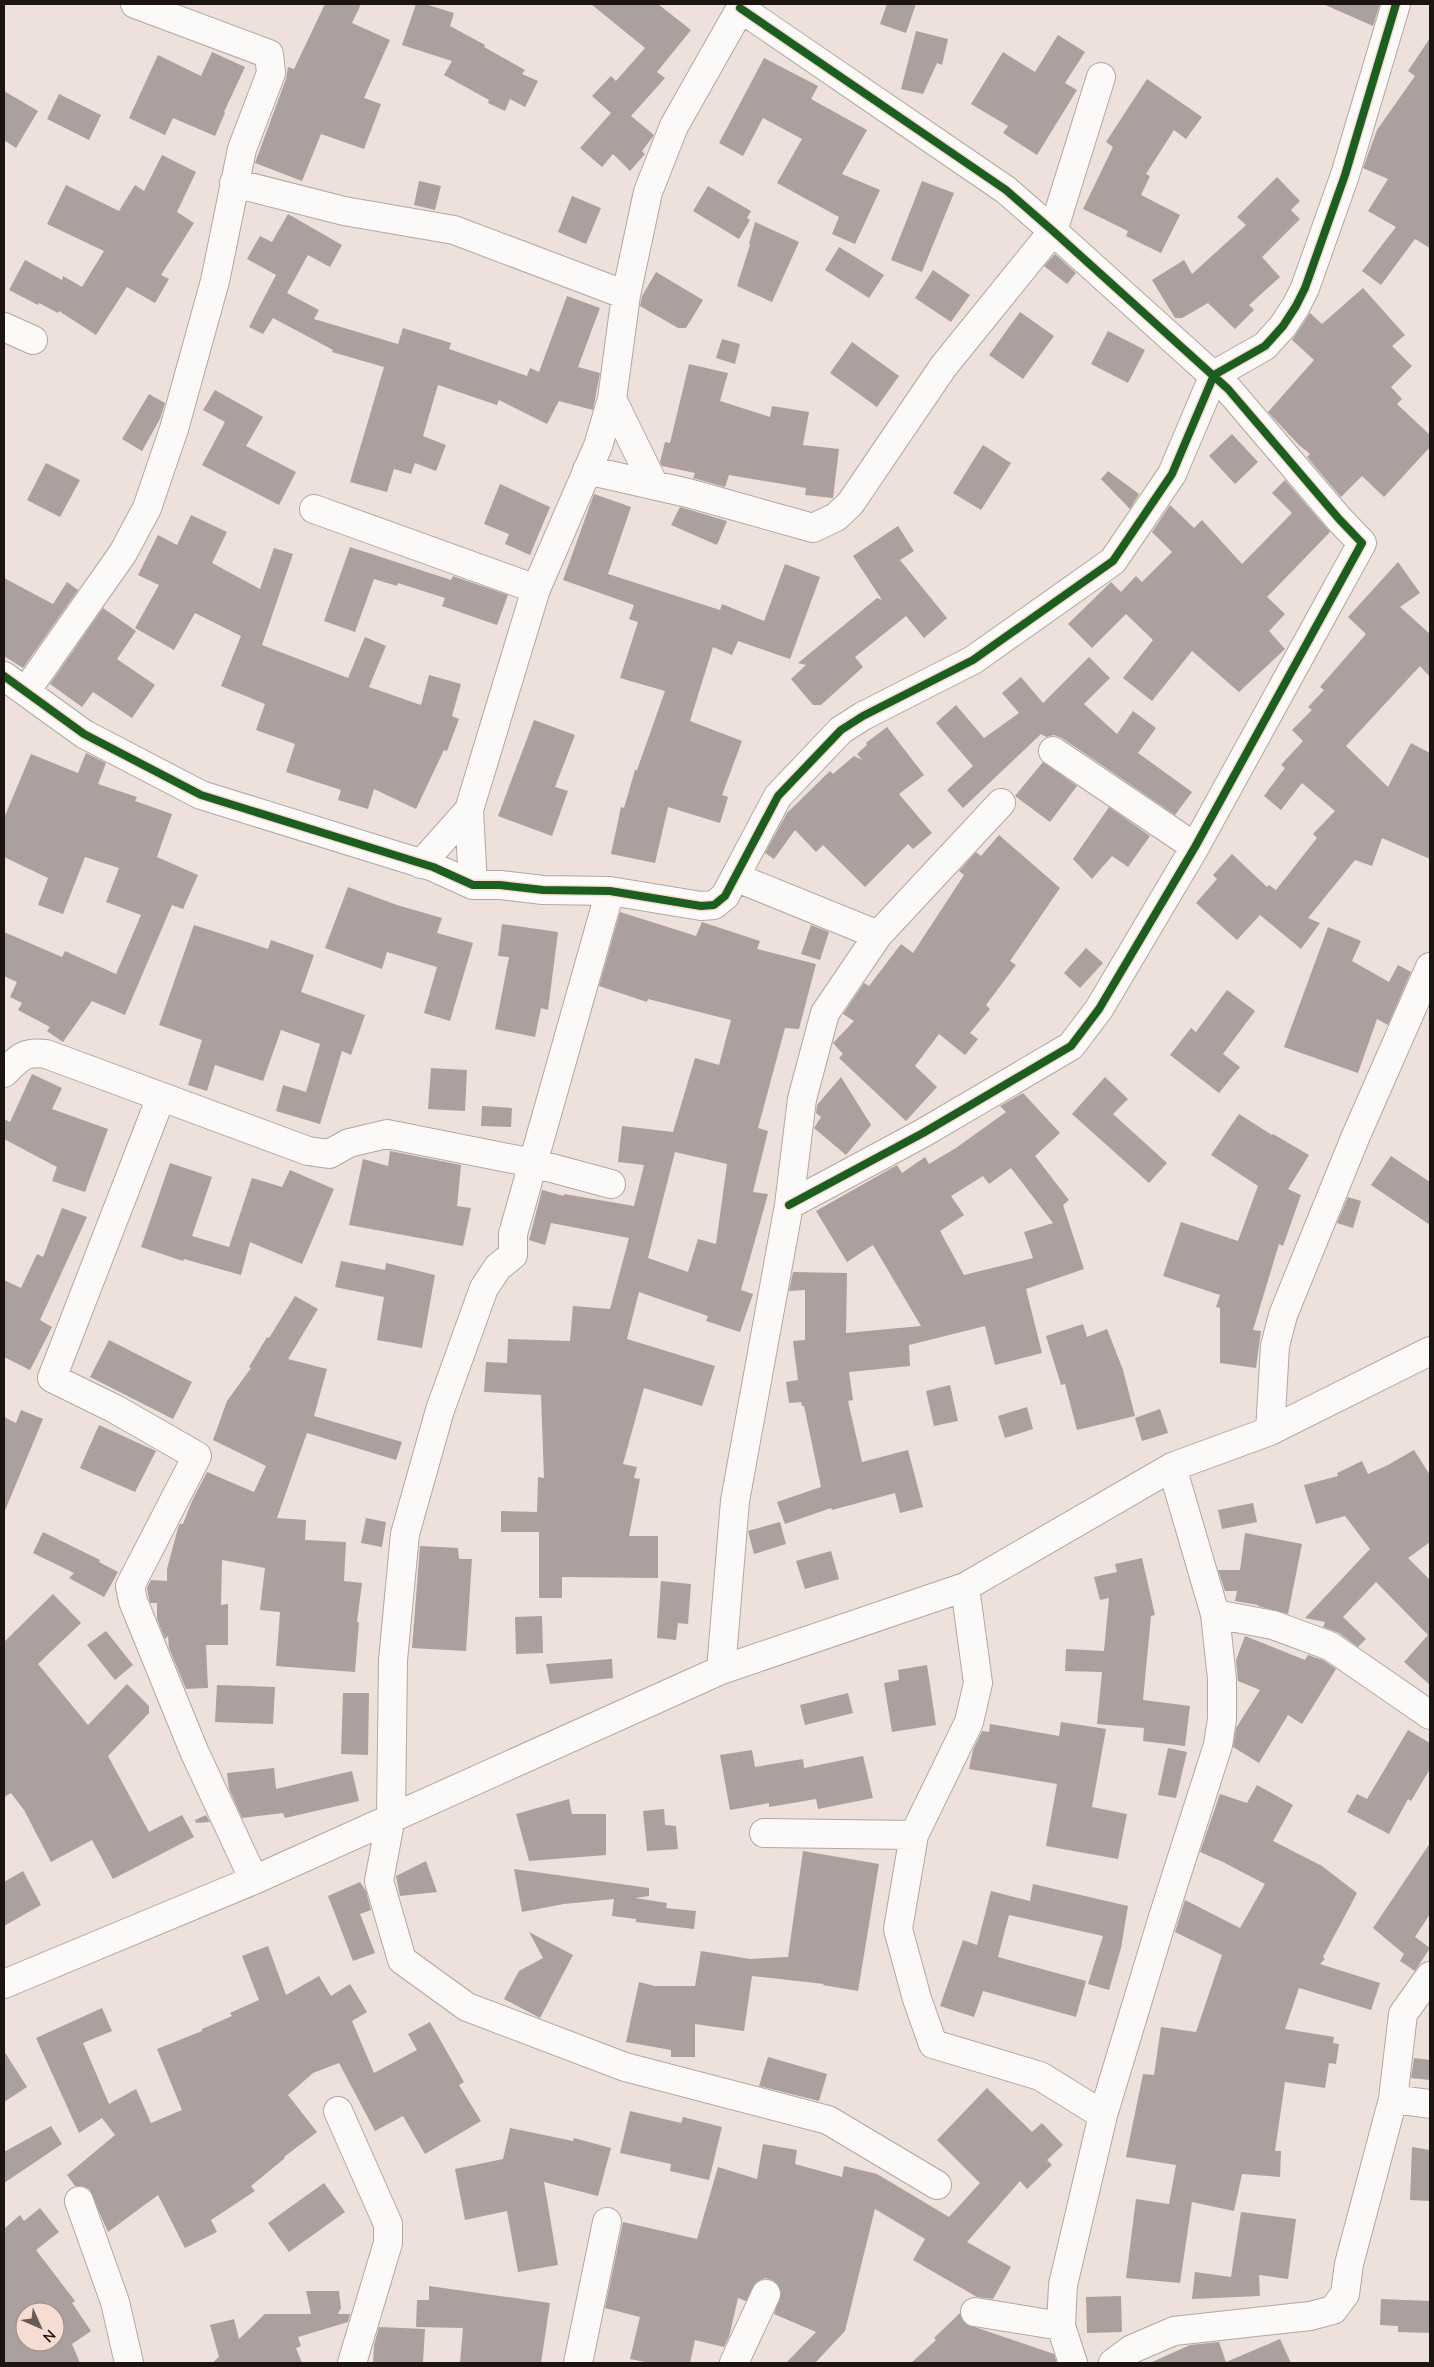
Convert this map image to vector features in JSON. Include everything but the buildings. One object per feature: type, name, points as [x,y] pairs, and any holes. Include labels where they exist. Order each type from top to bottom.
[{"type":"street","points":[[26,691],[123,553],[147,508],[174,429],[215,281],[242,149],[271,73],[270,54],[136,4]]},
{"type":"street","points":[[4,676],[84,734],[201,794],[421,864],[473,885],[500,885],[543,890],[610,891],[701,906],[714,904],[725,896],[778,796],[841,730],[863,716],[973,660],[1114,561],[1172,474],[1214,375],[1265,346],[1283,326],[1305,288],[1344,174],[1396,4]]},
{"type":"street","points":[[473,885],[469,810],[536,589],[598,446],[612,398],[626,295],[648,192],[674,126],[741,6],[1006,190],[1228,388],[1339,519],[1362,543],[1195,847],[1099,1010],[1071,1046],[923,1133],[789,1205]]},
{"type":"street","points":[[587,470],[654,485],[813,528],[836,517],[850,504],[944,367],[1053,231],[1101,78]]},
{"type":"street","points":[[234,183],[344,211],[454,230],[626,295]]},
{"type":"street","points":[[4,327],[32,340]]},
{"type":"street","points":[[612,398],[654,485]]},
{"type":"street","points":[[314,509],[536,589]]},
{"type":"street","points":[[1053,751],[1195,847]]},
{"type":"street","points":[[721,1670],[735,1501],[789,1205],[802,1099],[825,1013],[878,935],[1001,803]]},
{"type":"street","points":[[421,864],[469,810]]},
{"type":"street","points":[[735,877],[878,935]]},
{"type":"street","points":[[610,891],[512,1234],[513,1254],[498,1267],[484,1288],[440,1410],[405,1534],[393,1660],[391,1817],[379,1881],[402,1960],[467,2007],[625,2067],[828,2120],[937,2186]]},
{"type":"street","points":[[1270,1431],[1275,1346],[1283,1315],[1355,1138],[1430,967]]},
{"type":"street","points":[[4,1073],[18,1059],[31,1052],[46,1054],[308,1151],[329,1154],[349,1143],[387,1134],[533,1163],[611,1184]]},
{"type":"street","points":[[161,1097],[52,1378],[115,1409],[197,1456],[130,1586],[132,1601],[194,1752],[254,1880]]},
{"type":"street","points":[[4,1984],[254,1880],[721,1670],[965,1587],[1172,1468],[1270,1431],[1430,1351]]},
{"type":"street","points":[[1073,2363],[1061,2326],[1063,2285],[1103,2115],[1163,1916],[1218,1745],[1222,1718],[1222,1679],[1215,1614],[1172,1468]]},
{"type":"street","points":[[965,1587],[978,1683],[969,1722],[914,1835],[898,1928],[917,1999],[933,2044],[1040,2076],[1103,2115]]},
{"type":"street","points":[[1215,1614],[1273,1624],[1330,1646],[1430,1716]]},
{"type":"street","points":[[764,1833],[914,1835]]},
{"type":"street","points":[[1113,2363],[1132,2349],[1174,2331],[1310,2316],[1333,2310],[1345,2294],[1349,2264],[1393,2099],[1403,2014],[1430,1976]]},
{"type":"street","points":[[1393,2099],[1430,2104]]},
{"type":"street","points":[[338,2111],[388,2224],[388,2243],[352,2363]]},
{"type":"street","points":[[79,2201],[115,2302],[130,2363]]},
{"type":"street","points":[[578,2363],[607,2222]]},
{"type":"street","points":[[734,2363],[766,2294]]},
{"type":"street","points":[[975,2312],[1061,2326]]},
{"type":"cycle path","points":[[4,676],[84,734],[201,795],[433,867],[473,885],[500,885],[543,890],[610,891],[701,906],[714,905],[725,896],[778,796],[841,730],[863,716],[973,660],[1113,561],[1172,474],[1214,375],[1265,346],[1283,326],[1296,306],[1305,288],[1345,175],[1396,4]]},
{"type":"cycle path","points":[[740,8],[1006,190],[1228,389],[1339,519],[1362,543],[1195,847],[1099,1009],[1071,1046],[923,1133],[789,1205]]}]
